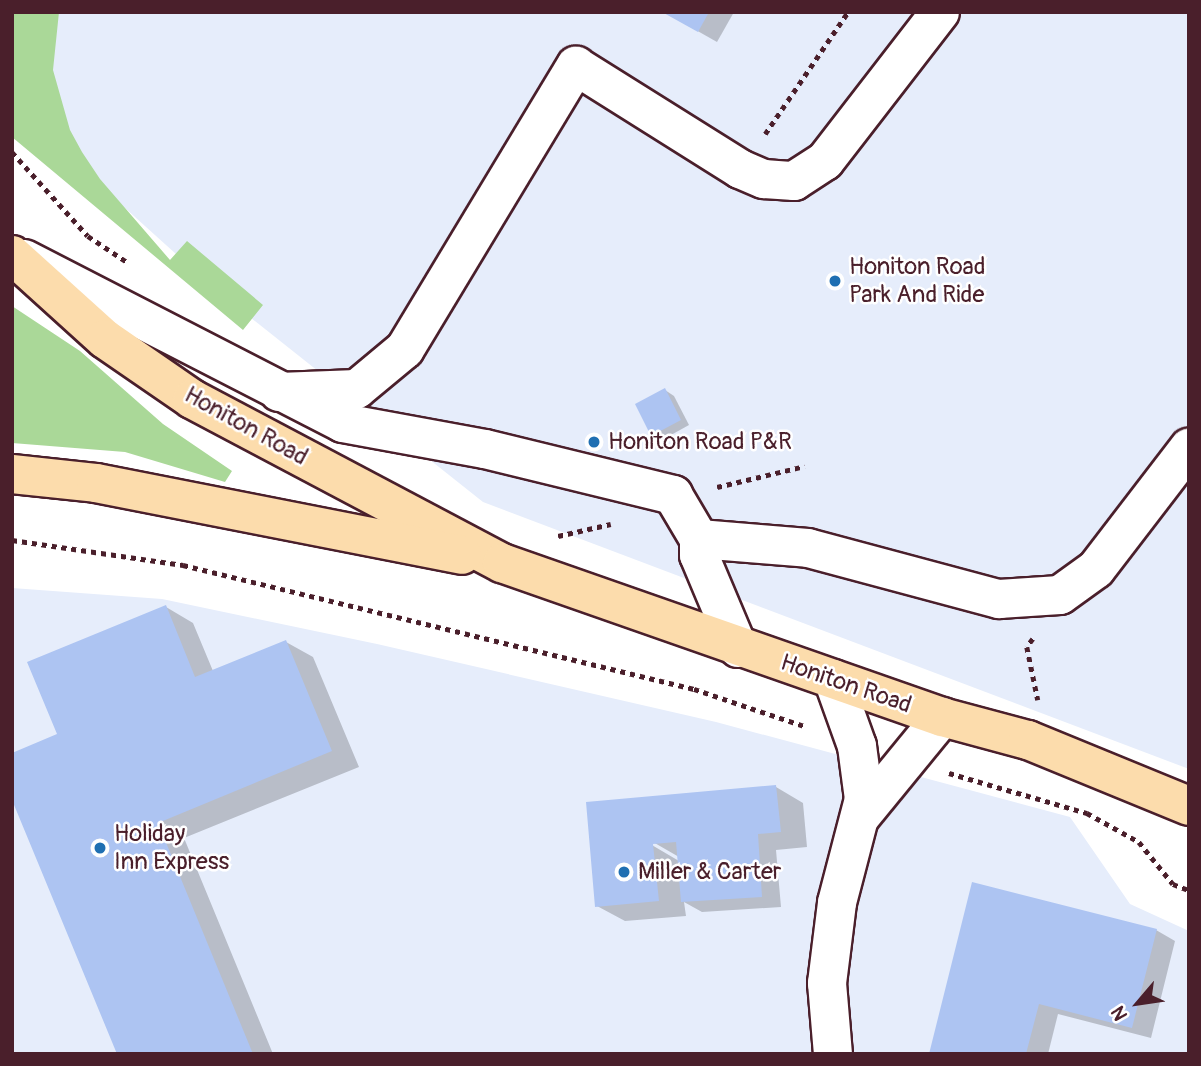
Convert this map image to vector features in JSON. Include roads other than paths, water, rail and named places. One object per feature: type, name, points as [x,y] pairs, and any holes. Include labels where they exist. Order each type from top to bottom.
[{"type":"main road","name":"Honiton Road","points":[[12,254],[105,338],[192,399],[502,563],[738,648],[942,717],[1028,740],[1189,806]]},
{"type":"main road","name":"Honiton Road","points":[[12,474],[96,483],[502,563]]},
{"type":"street","points":[[279,392],[357,390],[405,349],[576,66],[740,169],[764,179],[794,181],[825,161],[940,12]]},
{"type":"street","name":"Honiton Road","points":[[12,254],[343,423],[485,449],[673,495],[699,539],[699,555],[738,648]]},
{"type":"street","points":[[699,539],[808,548],[999,599],[1060,595],[1096,569],[1189,448]]},
{"type":"street","points":[[833,679],[857,746],[864,799],[837,903],[827,983],[833,1054]]},
{"type":"street","points":[[861,816],[942,717]]},
{"type":"place","name":"Honiton Road Park And Ride","points":[[835,281]]},
{"type":"place","name":"Honiton Road P&R","points":[[594,442]]},
{"type":"place","name":"Holiday Inn Express","points":[[100,848]]},
{"type":"place","name":"Miller & Carter","points":[[624,872]]}]
